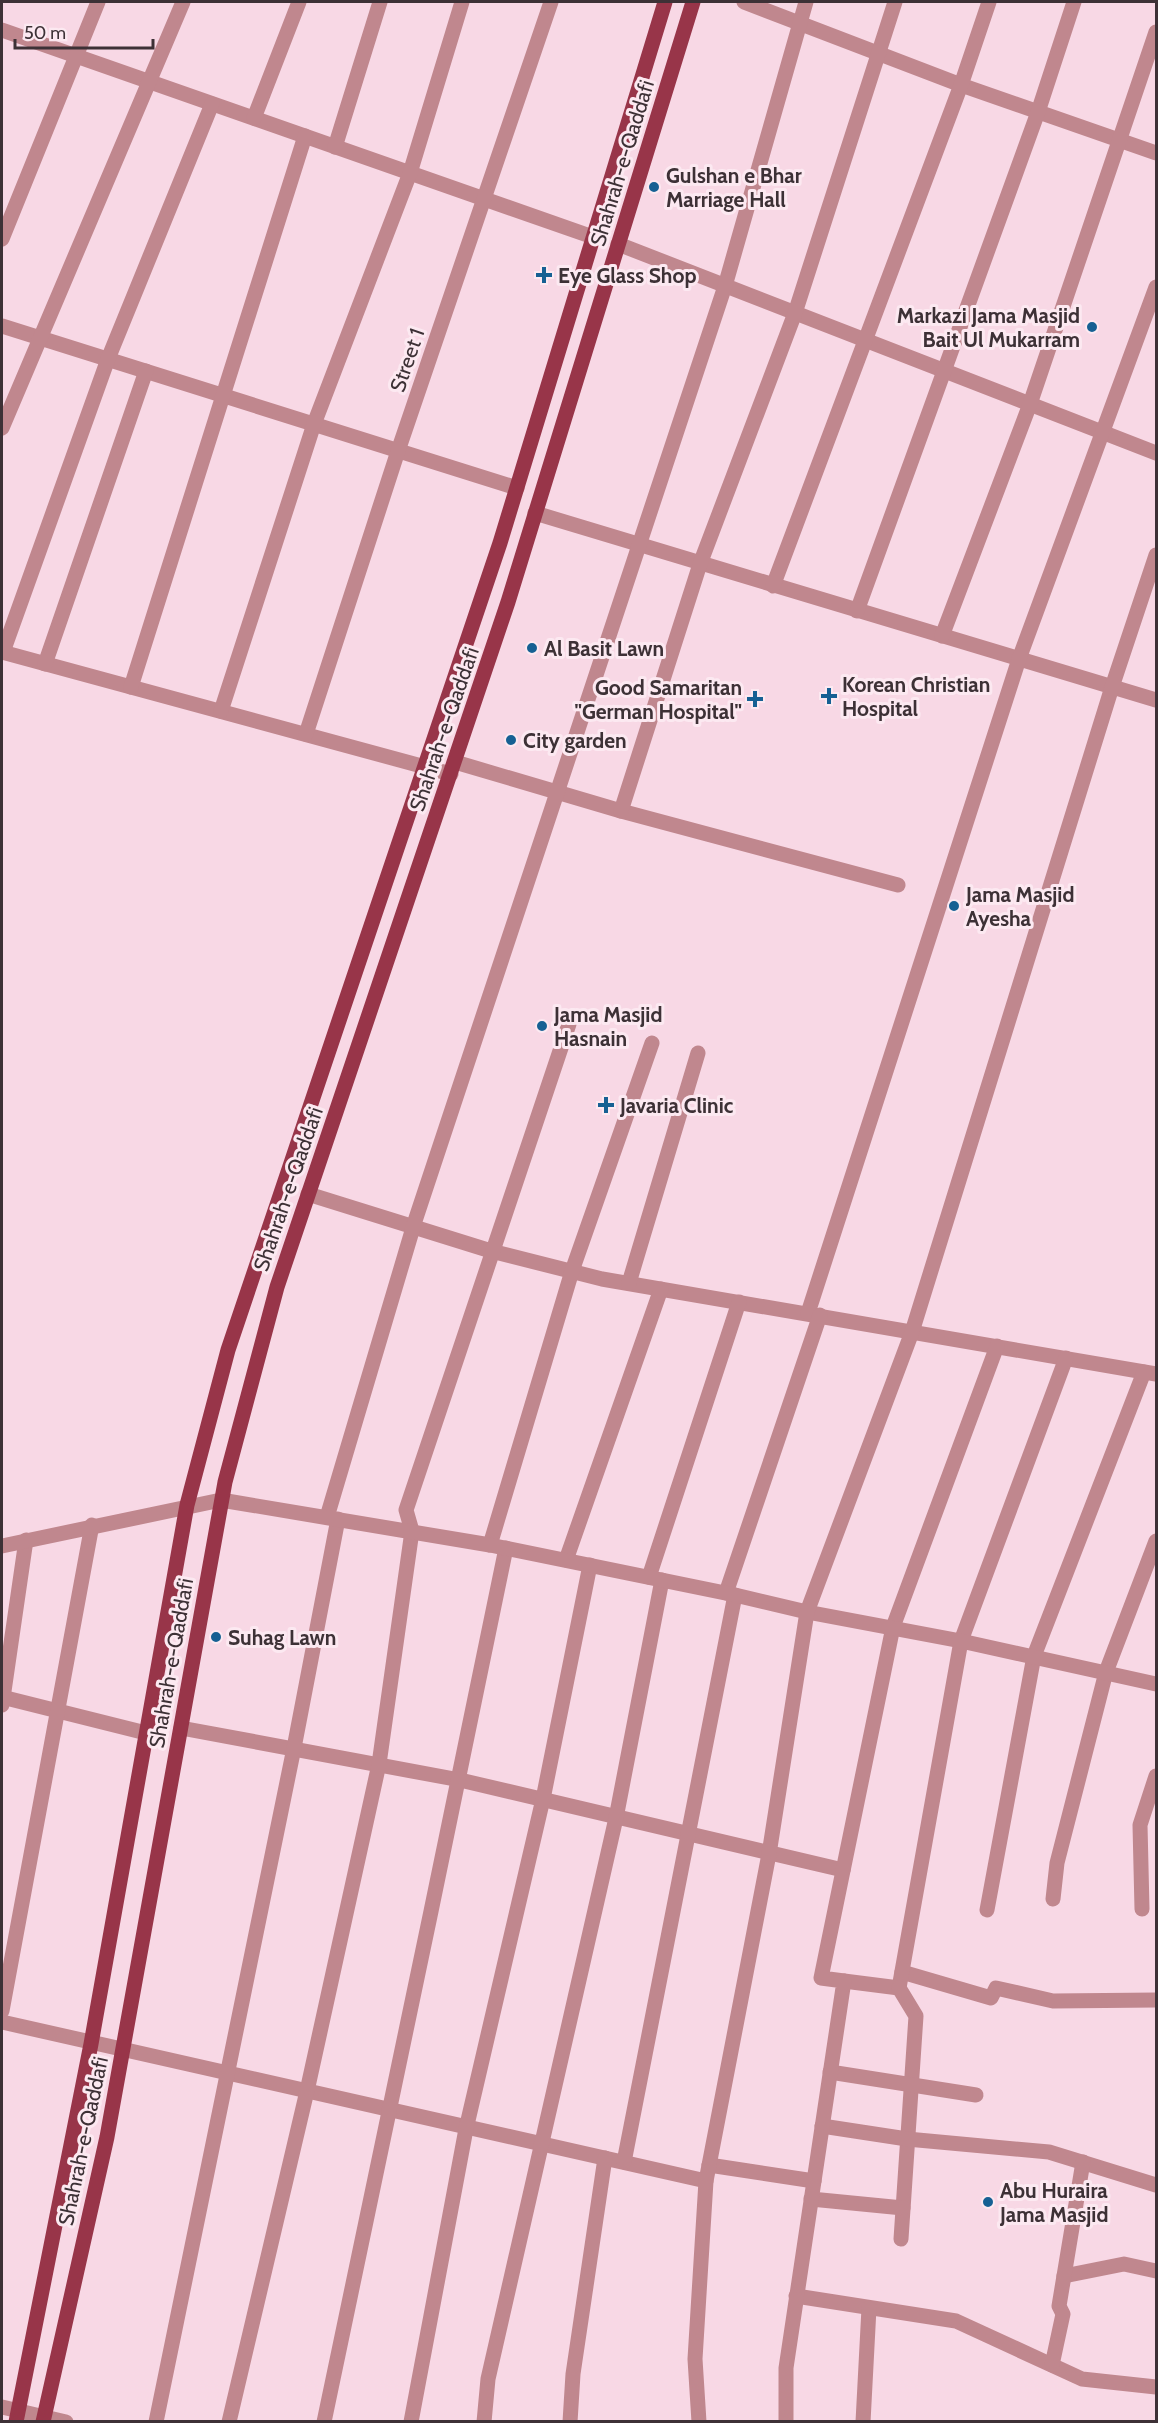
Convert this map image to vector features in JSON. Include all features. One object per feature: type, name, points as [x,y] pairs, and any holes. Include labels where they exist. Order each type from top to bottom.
[{"type":"main road","name":"Shahrah-e-Qaddafi","points":[[17,2416],[91,2044],[187,1505],[228,1350],[517,488],[664,2]]},
{"type":"main road","name":"Shahrah-e-Qaddafi","points":[[44,2420],[107,2137],[221,1500],[277,1287],[453,768],[535,513],[693,2]]},
{"type":"street","points":[[2,239],[98,2]]},
{"type":"street","points":[[2,428],[183,2]]},
{"type":"street","points":[[254,118],[299,2]]},
{"type":"street","points":[[335,147],[380,2]]},
{"type":"street","points":[[222,711],[315,424],[410,173],[462,2]]},
{"type":"street","name":"Street 1","points":[[306,734],[398,451],[552,2]]},
{"type":"street","points":[[744,2],[961,85],[1156,153]]},
{"type":"street","points":[[156,2421],[294,1748],[332,1518],[413,1228],[725,286],[806,2]]},
{"type":"street","points":[[621,811],[700,564],[795,313],[895,2]]},
{"type":"street","points":[[773,586],[867,340],[961,85],[989,2]]},
{"type":"street","points":[[857,610],[1038,112],[1074,2]]},
{"type":"street","points":[[2,30],[593,237]]},
{"type":"street","points":[[942,636],[1030,404],[1156,32]]},
{"type":"street","points":[[212,104],[108,359],[2,652],[425,766],[453,768],[557,792],[898,885]]},
{"type":"street","points":[[131,687],[305,136]]},
{"type":"street","points":[[618,244],[1156,453]]},
{"type":"street","points":[[624,2162],[688,1832],[730,1594],[814,1314],[1019,659],[1156,287]]},
{"type":"street","points":[[2,326],[517,488]]},
{"type":"street","points":[[45,664],[146,371]]},
{"type":"street","points":[[535,513],[1156,700]]},
{"type":"street","points":[[699,2421],[695,2359],[706,2181],[769,1854],[807,1612],[912,1332],[1112,687],[1156,555]]},
{"type":"street","points":[[229,2421],[307,2091],[379,1764],[412,1531],[406,1510],[569,1024]]},
{"type":"street","points":[[490,1545],[572,1271],[652,1043]]},
{"type":"street","points":[[629,1283],[698,1053]]},
{"type":"street","points":[[308,1194],[491,1251],[572,1271],[661,1289],[1150,1373],[1034,1656],[987,1910]]},
{"type":"street","points":[[566,1560],[661,1289]]},
{"type":"street","points":[[484,2421],[488,2379],[616,1818],[656,1579],[739,1302]]},
{"type":"street","points":[[899,1989],[821,1978],[893,1627],[997,1346]]},
{"type":"street","points":[[901,2239],[908,2139],[909,2085],[916,2016],[899,1989],[961,1641],[1066,1358]]},
{"type":"street","points":[[2,1546],[187,1505],[221,1500],[506,1548],[807,1612],[1034,1656],[1156,1684]]},
{"type":"street","points":[[2,2011],[92,1525]]},
{"type":"street","points":[[26,1540],[2,1700],[57,1710],[146,1733]]},
{"type":"street","points":[[1053,1899],[1057,1863],[1106,1672],[1156,1541]]},
{"type":"street","points":[[324,2421],[386,2110],[460,1780],[506,1548]]},
{"type":"street","points":[[411,2421],[466,2129],[543,1799],[590,1565]]},
{"type":"street","points":[[181,1728],[460,1780],[843,1870]]},
{"type":"street","points":[[1142,1909],[1140,1825],[1156,1776]]},
{"type":"street","points":[[902,1972],[991,1998],[996,1988],[1053,2001],[1156,2000]]},
{"type":"street","points":[[786,2421],[786,2368],[844,1981]]},
{"type":"street","points":[[2,2022],[466,2129],[706,2181]]},
{"type":"street","points":[[831,2072],[976,2095]]},
{"type":"street","points":[[822,2126],[908,2139],[1049,2152],[1156,2185]]},
{"type":"street","points":[[570,2421],[573,2374],[605,2158]]},
{"type":"street","points":[[1052,2366],[1063,2314],[1059,2306],[1083,2162]]},
{"type":"street","points":[[709,2165],[814,2181]]},
{"type":"street","points":[[811,2199],[903,2208]]},
{"type":"street","points":[[1064,2276],[1124,2264],[1156,2271]]},
{"type":"street","points":[[796,2296],[956,2321],[1082,2379],[1156,2386]]},
{"type":"street","points":[[863,2421],[869,2308]]},
{"type":"street","points":[[2,2407],[17,2416],[66,2421]]},
{"type":"place","name":"Gulshan e Bhar Marriage Hall","points":[[654,187]]},
{"type":"place","name":"Eye Glass Shop","points":[[544,275]]},
{"type":"place","name":"Markazi Jama Masjid Bait Ul Mukarram","points":[[1092,327]]},
{"type":"place","name":"Al Basit Lawn","points":[[532,648]]},
{"type":"place","name":"Korean Christian Hospital","points":[[829,696]]},
{"type":"place","name":"Good Samaritan \"German Hospital\"","points":[[755,699]]},
{"type":"place","name":"City garden","points":[[511,740]]},
{"type":"place","name":"Jama Masjid Ayesha","points":[[954,906]]},
{"type":"place","name":"Jama Masjid Hasnain","points":[[542,1026]]},
{"type":"place","name":"Javaria Clinic","points":[[606,1105]]},
{"type":"place","name":"Suhag Lawn","points":[[216,1637]]},
{"type":"place","name":"Abu Huraira Jama Masjid","points":[[988,2202]]}]
